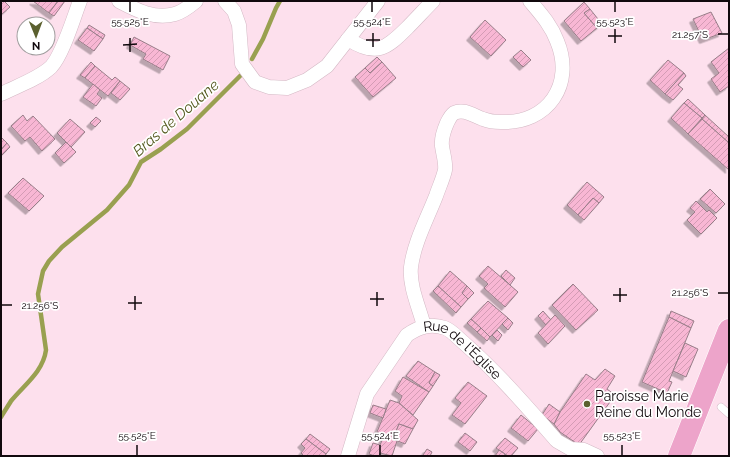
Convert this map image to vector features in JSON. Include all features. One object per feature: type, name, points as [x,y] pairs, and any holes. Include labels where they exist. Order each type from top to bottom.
[{"type":"main road","points":[[679,456],[729,330]]},
{"type":"street","points":[[1,94],[38,76],[51,67],[60,54],[80,1]]},
{"type":"street","points":[[119,1],[152,15],[164,16],[176,14],[196,1]]},
{"type":"street","points":[[225,1],[234,11],[239,25],[242,64],[255,82],[268,87],[287,88],[307,80],[327,66],[378,1]]},
{"type":"street","points":[[348,39],[360,46],[368,48],[378,49],[390,44],[433,1]]},
{"type":"street","points":[[424,326],[412,282],[411,268],[416,247],[442,179],[445,161],[442,144],[444,131],[448,120],[455,113],[462,111],[484,120],[501,122],[519,121],[538,114],[552,102],[561,82],[562,62],[558,42],[550,24],[530,1]]},
{"type":"street","name":"Rue de l'Église","points":[[348,456],[367,394],[407,335],[424,326],[447,328],[485,361],[558,441],[571,449],[584,450],[597,456]]},
{"type":"lane","points":[[721,407],[729,414]]},
{"type":"building","points":[[1,1],[4,1],[10,7],[1,15]]},
{"type":"building","points":[[33,1],[58,1],[49,13]]},
{"type":"building","points":[[58,1],[65,1],[54,16],[49,13]]},
{"type":"building","points":[[584,2],[590,9],[584,13],[597,28],[581,41],[564,21]]},
{"type":"building","points":[[590,9],[602,24],[597,28],[584,13]]},
{"type":"building","points":[[711,12],[722,33],[703,40],[693,19]]},
{"type":"building","points":[[485,20],[506,40],[491,56],[470,37]]},
{"type":"building","points":[[89,25],[105,35],[103,39],[87,28]]},
{"type":"building","points":[[87,28],[103,39],[94,51],[78,40]]},
{"type":"building","points":[[134,37],[170,56],[163,70],[143,59],[146,54],[130,45]]},
{"type":"building","points":[[729,48],[729,86],[720,92],[711,79],[719,73],[711,62]]},
{"type":"building","points":[[521,50],[531,60],[523,67],[513,57]]},
{"type":"building","points":[[377,57],[382,62],[370,73],[365,68]]},
{"type":"building","points":[[668,60],[684,73],[665,94],[650,80]]},
{"type":"building","points":[[91,62],[95,66],[85,78],[80,75]]},
{"type":"building","points":[[382,62],[396,78],[373,97],[355,77],[365,68],[370,73]]},
{"type":"building","points":[[95,66],[112,80],[115,77],[120,81],[108,96],[85,78]]},
{"type":"building","points":[[684,73],[686,76],[678,85],[683,89],[673,100],[665,94]]},
{"type":"building","points":[[120,81],[130,89],[120,100],[111,93]]},
{"type":"building","points":[[93,84],[100,90],[97,94],[102,98],[96,106],[83,97]]},
{"type":"building","points":[[688,99],[705,115],[702,118],[684,103]]},
{"type":"building","points":[[684,103],[702,118],[688,134],[671,118]]},
{"type":"building","points":[[23,115],[27,121],[33,116],[55,139],[42,151],[30,137],[25,141],[11,126]]},
{"type":"building","points":[[705,115],[729,137],[729,143],[702,119]]},
{"type":"building","points":[[96,117],[101,121],[95,127],[90,123]]},
{"type":"building","points":[[70,119],[85,132],[71,147],[57,133]]},
{"type":"building","points":[[702,119],[729,143],[729,170],[688,134]]},
{"type":"building","points":[[1,137],[7,143],[1,150]]},
{"type":"building","points":[[66,142],[76,152],[64,163],[55,153]]},
{"type":"building","points":[[7,143],[10,147],[1,156],[1,150]]},
{"type":"building","points":[[23,178],[44,196],[29,211],[8,193]]},
{"type":"building","points":[[587,182],[604,197],[599,203],[593,198],[578,215],[567,205]]},
{"type":"building","points":[[710,189],[725,204],[716,213],[700,199]]},
{"type":"building","points":[[593,198],[599,203],[584,220],[578,215]]},
{"type":"building","points":[[696,201],[707,212],[709,210],[717,218],[701,234],[687,220],[695,212],[690,208]]},
{"type":"building","points":[[488,266],[518,292],[505,307],[484,288],[488,284],[479,276]]},
{"type":"building","points":[[506,270],[515,278],[510,285],[501,276]]},
{"type":"building","points":[[450,271],[467,286],[462,293],[468,299],[461,307],[438,286]]},
{"type":"building","points":[[573,284],[598,310],[576,330],[552,305]]},
{"type":"building","points":[[438,286],[461,307],[456,313],[433,291]]},
{"type":"building","points":[[467,286],[474,293],[468,299],[462,293]]},
{"type":"building","points":[[488,301],[508,318],[490,337],[471,319]]},
{"type":"building","points":[[543,311],[551,320],[546,325],[538,316]]},
{"type":"building","points":[[671,311],[694,321],[691,328],[669,317]]},
{"type":"building","points":[[555,315],[565,326],[548,344],[538,333]]},
{"type":"building","points":[[669,317],[691,328],[669,381],[672,382],[667,393],[642,382]]},
{"type":"building","points":[[508,318],[513,323],[508,330],[502,324]]},
{"type":"building","points":[[471,319],[481,328],[477,332],[467,323]]},
{"type":"building","points":[[481,328],[490,337],[487,341],[477,332]]},
{"type":"building","points":[[497,330],[502,335],[498,341],[492,335]]},
{"type":"building","points":[[685,343],[698,349],[686,377],[673,371]]},
{"type":"building","points":[[418,361],[435,372],[429,383],[433,386],[429,392],[406,376]]},
{"type":"building","name":"Paroisse Marie Reine du Monde","points":[[605,369],[615,376],[607,389],[615,395],[579,445],[560,432],[554,424],[560,412],[586,374],[595,380]]},
{"type":"building","points":[[435,372],[440,375],[433,386],[429,383]]},
{"type":"building","points":[[403,377],[429,392],[413,415],[399,403],[402,396],[395,391]]},
{"type":"building","points":[[468,382],[487,396],[465,424],[452,415],[461,403],[455,398]]},
{"type":"building","points":[[390,400],[399,403],[418,420],[413,429],[399,424],[393,439],[397,441],[392,456],[380,453],[379,456],[375,456],[369,454],[373,443],[380,445],[384,436],[377,432]]},
{"type":"building","points":[[549,404],[560,412],[554,424],[542,415]]},
{"type":"building","points":[[373,405],[386,409],[383,418],[370,413]]},
{"type":"building","points":[[521,415],[538,429],[528,441],[511,428]]},
{"type":"building","points":[[399,424],[413,429],[405,444],[393,439]]},
{"type":"building","points":[[465,433],[477,442],[470,451],[458,442]]},
{"type":"building","points":[[310,434],[330,449],[326,454],[306,439]]},
{"type":"building","points":[[505,438],[518,448],[511,456],[508,456],[496,448]]},
{"type":"building","points":[[306,439],[326,454],[325,456],[304,456],[301,453],[305,448],[301,444]]},
{"type":"building","points":[[427,449],[432,452],[430,456],[424,456],[423,455]]},
{"type":"building","points":[[499,450],[505,454],[504,456],[495,456]]},
{"type":"waterway","name":"Bras de Douane","points":[[252,59],[263,39],[280,1]]},
{"type":"waterway","name":"Bras de Douane","points":[[1,417],[11,401],[37,372],[44,358],[46,350],[38,294],[43,271],[49,261],[62,247],[107,210],[129,185],[141,162],[187,129],[240,76]]},
{"type":"place","name":"Paroisse Marie Reine du Monde","points":[[587,404]]}]
